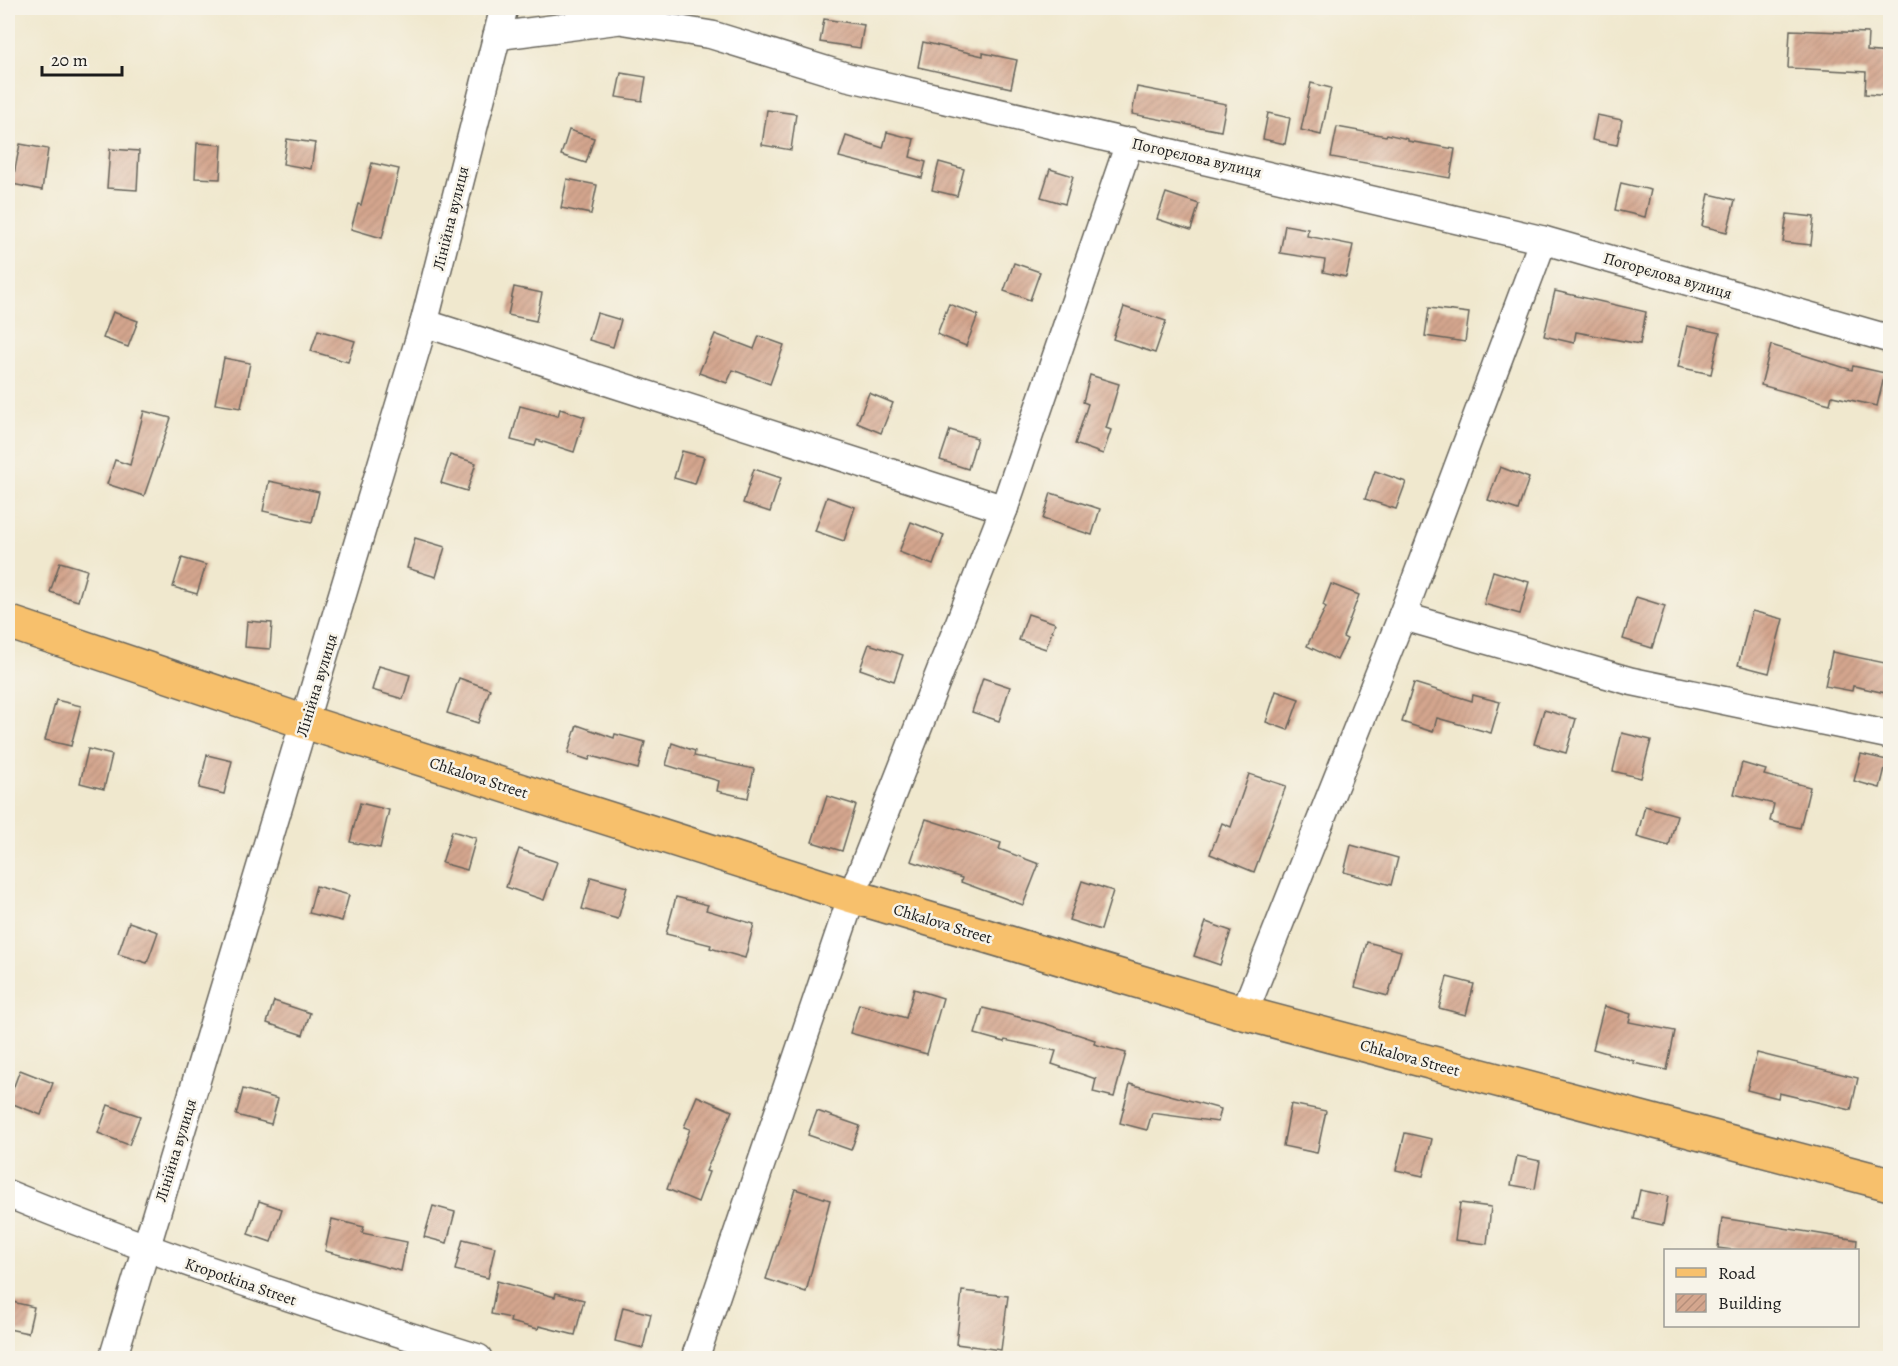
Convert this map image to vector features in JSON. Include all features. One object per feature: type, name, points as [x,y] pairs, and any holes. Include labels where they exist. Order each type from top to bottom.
[{"type":"main road","name":"Chkalova Street","points":[[8,622],[305,722],[852,896],[1244,1013],[1890,1184]]},
{"type":"street","name":"Лінійна вулиця","points":[[113,1359],[424,323],[504,8]]},
{"type":"street","name":"Погорєлова вулиця","points":[[497,36],[620,20],[712,35],[848,77],[1130,141],[1543,240],[1890,339]]},
{"type":"street","points":[[695,1359],[852,896],[1004,510],[1130,141]]},
{"type":"street","points":[[1244,1013],[1402,616],[1543,240]]},
{"type":"street","points":[[424,323],[1004,510]]},
{"type":"street","points":[[1402,616],[1630,681],[1890,735]]},
{"type":"street","name":"Kropotkina Street","points":[[8,1194],[146,1248],[478,1359]]},
{"type":"building","points":[[824,19],[864,25],[860,48],[820,42]]},
{"type":"building","points":[[1790,30],[1868,33],[1867,51],[1890,53],[1890,96],[1865,94],[1866,72],[1788,68]]},
{"type":"building","points":[[923,42],[983,56],[983,53],[1017,60],[1011,88],[918,67]]},
{"type":"building","points":[[621,73],[646,77],[642,101],[616,97]]},
{"type":"building","points":[[1311,83],[1331,88],[1321,135],[1301,130]]},
{"type":"building","points":[[1137,87],[1226,104],[1221,131],[1132,114]]},
{"type":"building","points":[[767,110],[796,114],[791,150],[762,145]]},
{"type":"building","points":[[1268,113],[1290,118],[1285,144],[1263,139]]},
{"type":"building","points":[[1597,115],[1622,120],[1617,145],[1592,140]]},
{"type":"building","points":[[1337,127],[1386,136],[1387,134],[1408,139],[1408,141],[1455,149],[1450,178],[1331,157]]},
{"type":"building","points":[[569,130],[594,138],[586,163],[561,155]]},
{"type":"building","points":[[887,132],[914,139],[910,157],[926,162],[922,178],[839,157],[846,136],[883,148]]},
{"type":"building","points":[[287,139],[315,143],[311,169],[283,164]]},
{"type":"building","points":[[197,143],[222,145],[220,179],[195,178]]},
{"type":"building","points":[[20,144],[48,149],[42,190],[12,184]]},
{"type":"building","points":[[110,149],[139,151],[137,190],[107,188]]},
{"type":"building","points":[[939,162],[964,169],[957,196],[932,190]]},
{"type":"building","points":[[372,163],[399,169],[382,238],[351,229],[358,204],[361,205]]},
{"type":"building","points":[[1050,169],[1073,176],[1065,204],[1041,197]]},
{"type":"building","points":[[567,179],[597,185],[591,214],[561,208]]},
{"type":"building","points":[[1621,183],[1651,190],[1645,217],[1615,210]]},
{"type":"building","points":[[1166,193],[1199,204],[1191,230],[1157,219]]},
{"type":"building","points":[[1709,194],[1735,200],[1727,232],[1702,226]]},
{"type":"building","points":[[1787,214],[1814,217],[1811,245],[1783,242]]},
{"type":"building","points":[[1285,225],[1308,229],[1307,236],[1353,245],[1346,277],[1323,272],[1325,260],[1280,253]]},
{"type":"building","points":[[1014,263],[1040,272],[1030,300],[1004,291]]},
{"type":"building","points":[[514,287],[542,293],[536,321],[508,315]]},
{"type":"building","points":[[1555,291],[1646,312],[1640,344],[1576,332],[1574,343],[1544,336]]},
{"type":"building","points":[[949,304],[978,315],[966,346],[937,334]]},
{"type":"building","points":[[1124,307],[1166,321],[1155,353],[1113,339]]},
{"type":"building","points":[[1429,308],[1469,313],[1465,342],[1425,336]]},
{"type":"building","points":[[113,312],[138,321],[128,347],[103,338]]},
{"type":"building","points":[[597,313],[621,320],[613,347],[589,340]]},
{"type":"building","points":[[1687,326],[1720,333],[1711,374],[1678,367]]},
{"type":"building","points":[[318,330],[355,341],[348,362],[311,351]]},
{"type":"building","points":[[715,334],[754,349],[759,336],[784,345],[770,384],[733,370],[727,383],[699,373]]},
{"type":"building","points":[[1771,345],[1852,370],[1853,366],[1885,373],[1877,406],[1832,396],[1830,404],[1761,385]]},
{"type":"building","points":[[224,358],[250,363],[241,408],[215,404]]},
{"type":"building","points":[[1090,375],[1119,384],[1106,428],[1111,430],[1103,454],[1075,444],[1088,404],[1083,402]]},
{"type":"building","points":[[869,393],[893,403],[881,433],[857,423]]},
{"type":"building","points":[[520,406],[558,416],[560,409],[585,417],[574,452],[537,440],[535,446],[511,440]]},
{"type":"building","points":[[144,411],[171,418],[144,496],[107,484],[115,460],[130,465]]},
{"type":"building","points":[[950,430],[977,438],[968,469],[940,460]]},
{"type":"building","points":[[682,451],[704,457],[695,484],[674,478]]},
{"type":"building","points":[[450,455],[476,463],[467,491],[441,483]]},
{"type":"building","points":[[1500,467],[1529,478],[1518,510],[1488,500]]},
{"type":"building","points":[[754,469],[781,478],[770,512],[743,503]]},
{"type":"building","points":[[1375,471],[1406,482],[1396,509],[1365,499]]},
{"type":"building","points":[[269,481],[319,492],[312,522],[263,511]]},
{"type":"building","points":[[1051,493],[1100,509],[1092,535],[1043,519]]},
{"type":"building","points":[[827,497],[855,507],[844,541],[815,531]]},
{"type":"building","points":[[911,522],[944,535],[933,565],[899,552]]},
{"type":"building","points":[[415,538],[445,547],[436,577],[407,568]]},
{"type":"building","points":[[182,558],[206,565],[197,594],[173,587]]},
{"type":"building","points":[[60,562],[87,570],[78,601],[50,592]]},
{"type":"building","points":[[1493,571],[1529,582],[1520,614],[1484,604]]},
{"type":"building","points":[[1331,584],[1359,595],[1343,637],[1347,639],[1337,660],[1307,646],[1326,607],[1323,605]]},
{"type":"building","points":[[1636,597],[1665,606],[1652,648],[1623,639]]},
{"type":"building","points":[[1752,611],[1783,619],[1769,673],[1738,665]]},
{"type":"building","points":[[1028,614],[1055,623],[1046,649],[1019,640]]},
{"type":"building","points":[[247,621],[272,623],[270,649],[245,647]]},
{"type":"building","points":[[869,644],[903,655],[894,681],[860,669]]},
{"type":"building","points":[[1832,652],[1890,664],[1890,694],[1853,686],[1852,691],[1825,686]]},
{"type":"building","points":[[379,666],[410,675],[403,699],[372,690]]},
{"type":"building","points":[[459,678],[490,689],[478,723],[447,713]]},
{"type":"building","points":[[983,678],[1010,687],[999,721],[972,712]]},
{"type":"building","points":[[1414,683],[1472,701],[1473,695],[1500,702],[1491,733],[1437,718],[1433,732],[1402,722]]},
{"type":"building","points":[[1276,691],[1299,699],[1288,730],[1266,722]]},
{"type":"building","points":[[56,700],[81,706],[71,746],[45,740]]},
{"type":"building","points":[[1544,710],[1576,719],[1566,753],[1534,744]]},
{"type":"building","points":[[577,725],[614,738],[615,734],[645,742],[638,769],[591,756],[589,760],[568,753]]},
{"type":"building","points":[[1622,733],[1651,740],[1641,778],[1613,771]]},
{"type":"building","points":[[672,743],[695,751],[694,756],[754,769],[748,798],[717,791],[719,781],[666,765]]},
{"type":"building","points":[[88,749],[112,755],[104,789],[80,783]]},
{"type":"building","points":[[1861,754],[1887,760],[1880,788],[1854,781]]},
{"type":"building","points":[[207,755],[232,761],[224,794],[199,788]]},
{"type":"building","points":[[1742,763],[1766,770],[1764,775],[1810,787],[1800,828],[1770,821],[1774,804],[1734,794]]},
{"type":"building","points":[[1249,774],[1286,786],[1254,872],[1210,854],[1222,823],[1231,827]]},
{"type":"building","points":[[827,796],[856,805],[842,851],[812,842]]},
{"type":"building","points":[[360,803],[389,810],[380,848],[350,842]]},
{"type":"building","points":[[1645,806],[1677,815],[1669,846],[1637,837]]},
{"type":"building","points":[[926,819],[1001,843],[999,849],[1039,864],[1023,905],[961,882],[962,878],[911,861]]},
{"type":"building","points":[[452,831],[476,838],[467,870],[442,863]]},
{"type":"building","points":[[1351,845],[1398,858],[1391,885],[1344,872]]},
{"type":"building","points":[[519,849],[557,862],[544,900],[506,887]]},
{"type":"building","points":[[591,877],[627,887],[618,919],[582,909]]},
{"type":"building","points":[[1082,881],[1113,891],[1101,930],[1069,920]]},
{"type":"building","points":[[316,886],[349,895],[342,921],[309,913]]},
{"type":"building","points":[[676,897],[708,905],[706,910],[754,924],[745,958],[710,948],[711,945],[666,934]]},
{"type":"building","points":[[129,922],[158,932],[147,963],[118,954]]},
{"type":"building","points":[[1206,922],[1231,931],[1220,965],[1194,956]]},
{"type":"building","points":[[1367,942],[1401,951],[1388,996],[1355,987]]},
{"type":"building","points":[[1447,977],[1474,984],[1466,1015],[1439,1008]]},
{"type":"building","points":[[914,989],[943,998],[927,1054],[850,1033],[859,1004],[906,1018]]},
{"type":"building","points":[[274,1001],[310,1013],[303,1035],[267,1023]]},
{"type":"building","points":[[1604,1006],[1631,1014],[1629,1022],[1675,1031],[1667,1070],[1633,1063],[1634,1061],[1593,1049]]},
{"type":"building","points":[[983,1008],[1046,1024],[1095,1040],[1094,1044],[1126,1053],[1114,1097],[1093,1092],[1096,1079],[1052,1064],[1056,1051],[1005,1040],[1004,1042],[975,1034]]},
{"type":"building","points":[[1757,1053],[1858,1078],[1851,1110],[1779,1093],[1778,1098],[1747,1090]]},
{"type":"building","points":[[20,1070],[53,1083],[41,1115],[8,1102]]},
{"type":"building","points":[[1130,1084],[1221,1109],[1218,1122],[1152,1113],[1147,1130],[1120,1123]]},
{"type":"building","points":[[243,1089],[278,1099],[271,1124],[236,1115]]},
{"type":"building","points":[[697,1096],[732,1111],[706,1171],[709,1172],[698,1202],[667,1189],[690,1129],[684,1127]]},
{"type":"building","points":[[1291,1104],[1326,1111],[1317,1153],[1283,1146]]},
{"type":"building","points":[[108,1105],[140,1116],[129,1145],[98,1133]]},
{"type":"building","points":[[817,1111],[860,1126],[851,1150],[808,1135]]},
{"type":"building","points":[[1405,1133],[1432,1139],[1423,1176],[1396,1170]]},
{"type":"building","points":[[1517,1156],[1540,1161],[1535,1189],[1511,1185]]},
{"type":"building","points":[[795,1189],[830,1200],[806,1292],[766,1279]]},
{"type":"building","points":[[1640,1190],[1668,1196],[1663,1225],[1634,1219]]},
{"type":"building","points":[[259,1201],[282,1209],[271,1242],[248,1234]]},
{"type":"building","points":[[1460,1203],[1491,1207],[1487,1244],[1455,1240]]},
{"type":"building","points":[[433,1206],[455,1212],[447,1243],[424,1237]]},
{"type":"building","points":[[1722,1218],[1857,1240],[1856,1249],[1718,1248]]},
{"type":"building","points":[[332,1219],[364,1227],[362,1233],[407,1242],[401,1271],[325,1251]]},
{"type":"building","points":[[463,1239],[495,1247],[488,1278],[455,1270]]},
{"type":"building","points":[[497,1281],[555,1297],[556,1293],[584,1300],[575,1335],[510,1322],[511,1318],[491,1314]]},
{"type":"building","points":[[962,1291],[1008,1296],[1001,1350],[956,1344]]},
{"type":"building","points":[[8,1301],[34,1307],[28,1333],[8,1329]]},
{"type":"building","points":[[623,1307],[651,1314],[643,1348],[615,1341]]},
{"type":"railway","points":[[8,9],[57,8]]}]
